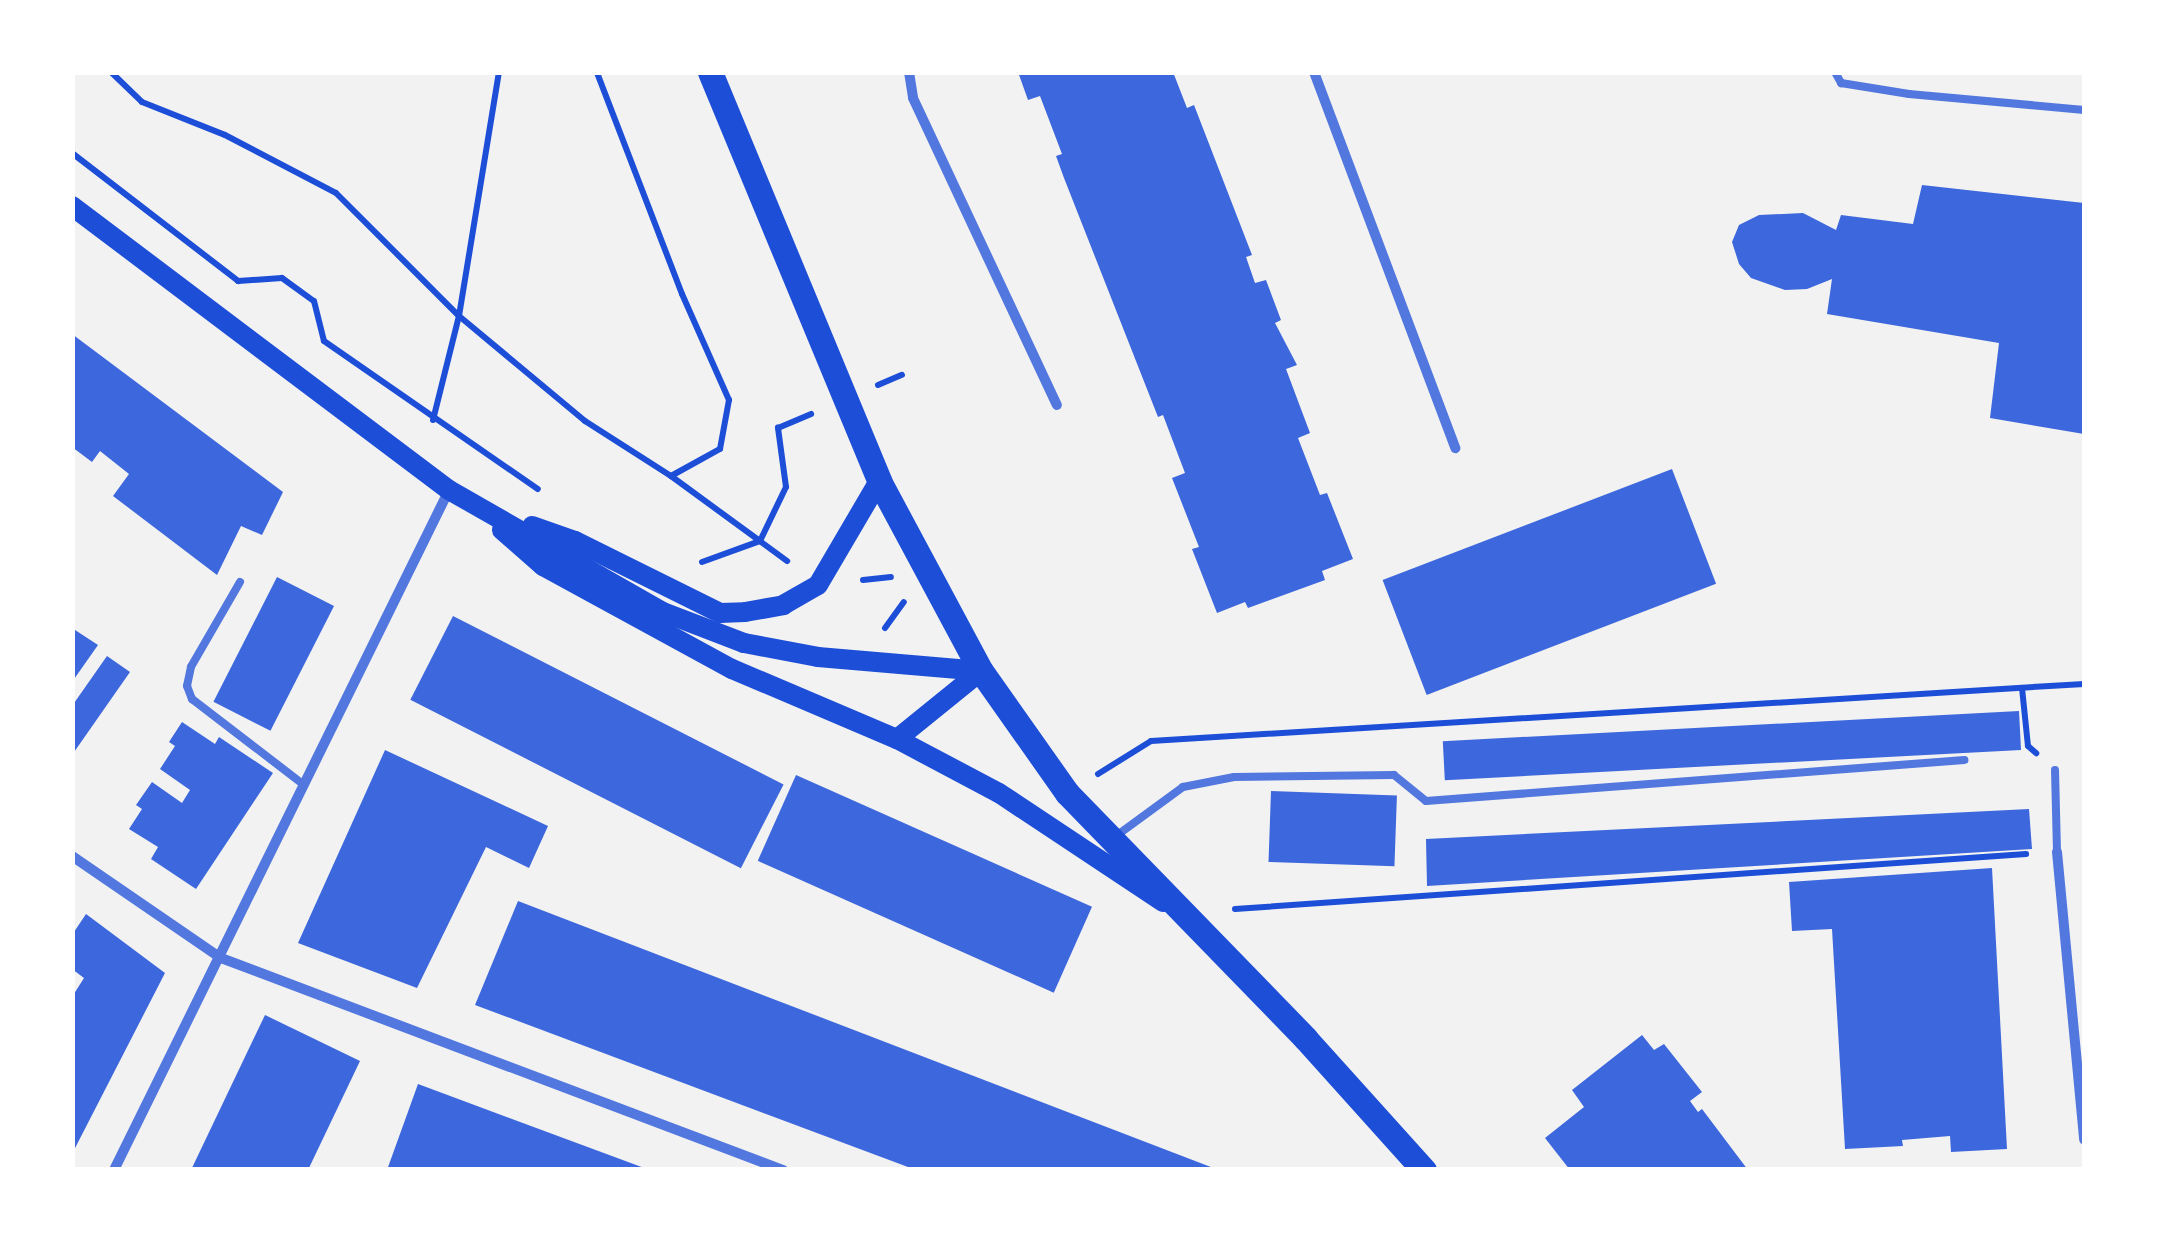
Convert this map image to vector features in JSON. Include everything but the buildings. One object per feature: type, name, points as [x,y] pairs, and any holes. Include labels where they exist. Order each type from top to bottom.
[{"type":"main road","points":[[710,72],[879,481],[981,671],[1067,793],[1305,1038],[1424,1170]]},
{"type":"main road","points":[[72,206],[449,490],[663,612],[744,643],[862,660],[981,671]]},
{"type":"main road","points":[[474,504],[575,541],[720,614],[783,606],[818,584],[879,481]]},
{"type":"main road","points":[[474,504],[560,575],[732,669],[897,739],[999,793],[1181,914]]},
{"type":"main road","points":[[897,739],[981,671]]},
{"type":"street","points":[[909,72],[913,98],[1057,405]]},
{"type":"street","points":[[1314,72],[1455,448]]},
{"type":"street","points":[[114,1170],[449,490]]},
{"type":"street","points":[[2057,852],[2084,1140]]},
{"type":"street","points":[[72,856],[221,958],[783,1170]]},
{"type":"lane","points":[[1835,72],[1841,83],[1909,94],[2084,110]]},
{"type":"lane","points":[[240,582],[191,667],[187,686],[192,699],[304,785]]},
{"type":"lane","points":[[1111,840],[1183,787],[1234,776],[1394,774],[1426,801],[1964,760]]},
{"type":"lane","points":[[2055,770],[2057,852]]},
{"type":"path","points":[[111,72],[142,102],[225,136],[336,193],[458,316],[585,421],[671,476],[818,584],[926,573]]},
{"type":"path","points":[[407,459],[433,420],[458,316],[498,72]]},
{"type":"path","points":[[598,72],[682,294],[729,400],[720,449],[671,476]]},
{"type":"path","points":[[72,153],[238,280],[282,278],[314,301],[324,341],[433,420],[550,497]]},
{"type":"path","points":[[696,564],[760,541],[786,487],[778,428],[902,376]]},
{"type":"path","points":[[862,660],[926,573]]},
{"type":"path","points":[[1067,793],[1151,741],[2084,684]]},
{"type":"path","points":[[2022,688],[2028,746],[2055,770]]},
{"type":"path","points":[[1181,914],[2057,852]]}]
